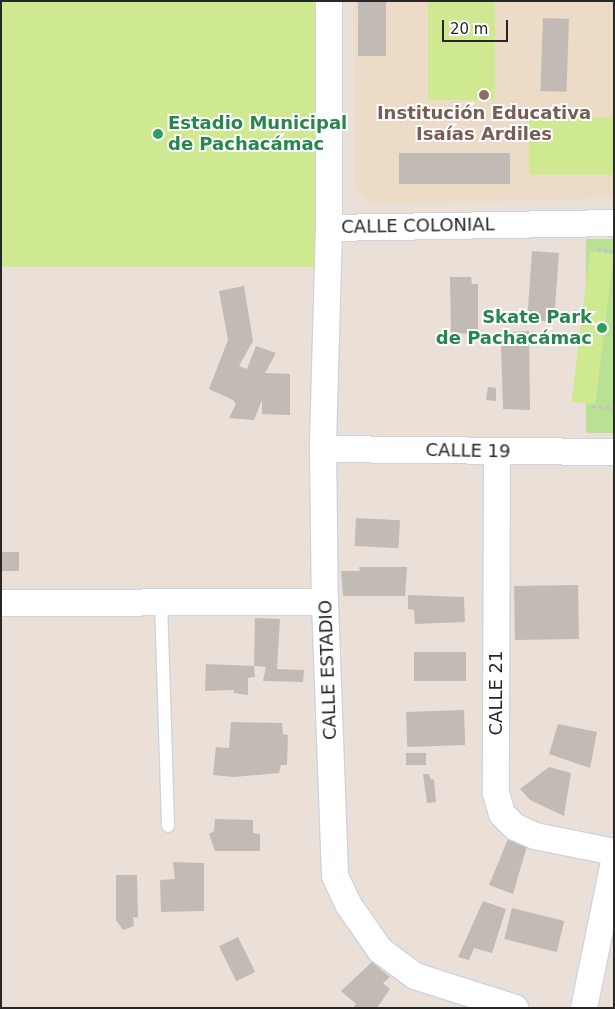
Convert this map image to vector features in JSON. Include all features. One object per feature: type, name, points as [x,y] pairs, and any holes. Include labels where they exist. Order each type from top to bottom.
[{"type":"street","name":"CALLE COLONIAL","points":[[329,1],[329,228],[614,223]]},
{"type":"street","name":"CALLE ESTADIO","points":[[329,228],[323,449],[325,602],[336,876],[348,904],[380,950],[415,976],[516,1008]]},
{"type":"street","name":"CALLE 19","points":[[323,449],[614,452]]},
{"type":"street","name":"CALLE 21","points":[[497,451],[498,800],[502,814],[535,836],[614,852]]},
{"type":"street","points":[[1,603],[161,601],[325,602]]},
{"type":"street","points":[[584,1008],[614,862]]},
{"type":"lane","points":[[161,601],[168,826]]},
{"type":"path","points":[[592,406],[614,408]]},
{"type":"shaded area","name":"Institución Educativa Isaías Ardiles","points":[[353,1],[614,1],[614,198],[370,205],[355,189]]},
{"type":"green space","name":"Estadio Municipal de Pachacámac","points":[[1,1],[315,1],[315,267],[1,267]]},
{"type":"green space","points":[[428,1],[495,1],[495,100],[428,100]]},
{"type":"green space","points":[[529,117],[614,117],[614,175],[529,175]]},
{"type":"green space","name":"Skate Park de Pachacámac","points":[[586,239],[614,239],[614,433],[586,433]]},
{"type":"green space","points":[[590,251],[614,254],[595,405],[571,402]]},
{"type":"building","points":[[358,1],[386,1],[386,56],[358,56]]},
{"type":"building","points":[[543,18],[569,19],[566,92],[540,91]]},
{"type":"building","points":[[399,153],[510,153],[510,184],[399,184]]},
{"type":"building","points":[[532,251],[559,253],[554,322],[527,320]]},
{"type":"building","points":[[450,277],[471,277],[472,284],[478,284],[478,334],[451,333]]},
{"type":"building","points":[[244,286],[253,341],[239,366],[247,369],[256,346],[276,353],[265,373],[290,374],[290,415],[262,414],[262,400],[254,420],[229,418],[236,404],[233,400],[209,389],[228,340],[219,291]]},
{"type":"building","points":[[529,331],[530,410],[503,409],[501,345],[508,343],[507,332]]},
{"type":"building","points":[[488,387],[496,388],[496,401],[486,400]]},
{"type":"building","points":[[356,518],[400,520],[398,548],[355,546]]},
{"type":"building","points":[[1,552],[19,552],[19,571],[1,571]]},
{"type":"building","points":[[359,567],[407,567],[405,596],[343,596],[341,571],[360,571]]},
{"type":"building","points":[[578,585],[579,639],[515,640],[514,586]]},
{"type":"building","points":[[408,595],[464,597],[465,622],[415,624],[414,610],[408,609]]},
{"type":"building","points":[[255,618],[280,619],[277,669],[304,670],[303,682],[263,681],[266,667],[254,666]]},
{"type":"building","points":[[414,652],[466,652],[466,681],[414,681]]},
{"type":"building","points":[[206,664],[254,666],[255,677],[248,678],[248,695],[234,693],[234,690],[205,691]]},
{"type":"building","points":[[464,710],[465,745],[407,747],[406,712]]},
{"type":"building","points":[[231,722],[282,723],[283,734],[288,735],[287,765],[281,765],[279,773],[234,777],[213,775],[216,747],[229,748]]},
{"type":"building","points":[[558,724],[597,732],[590,768],[549,754]]},
{"type":"building","points":[[406,753],[426,753],[426,765],[406,765]]},
{"type":"building","points":[[549,767],[571,773],[564,816],[530,800],[520,789]]},
{"type":"building","points":[[423,774],[429,774],[431,780],[434,779],[436,802],[427,803]]},
{"type":"building","points":[[215,819],[253,820],[253,833],[260,834],[260,851],[215,851],[209,834],[214,831]]},
{"type":"building","points":[[508,839],[527,846],[513,894],[489,885]]},
{"type":"building","points":[[173,862],[204,863],[204,911],[161,912],[160,880],[175,879]]},
{"type":"building","points":[[116,875],[137,875],[138,918],[133,917],[134,926],[123,930],[116,920]]},
{"type":"building","points":[[483,901],[506,909],[492,953],[474,948],[469,960],[458,957]]},
{"type":"building","points":[[512,908],[564,921],[557,952],[504,939]]},
{"type":"building","points":[[238,937],[255,972],[236,981],[219,946]]},
{"type":"building","points":[[372,962],[390,977],[383,983],[390,989],[377,1008],[353,1008],[356,1004],[341,991]]},
{"type":"place","name":"Institución Educativa Isaías Ardiles","points":[[484,95]]},
{"type":"place","name":"Estadio Municipal de Pachacámac","points":[[158,134]]},
{"type":"place","name":"Skate Park de Pachacámac","points":[[602,328]]}]
